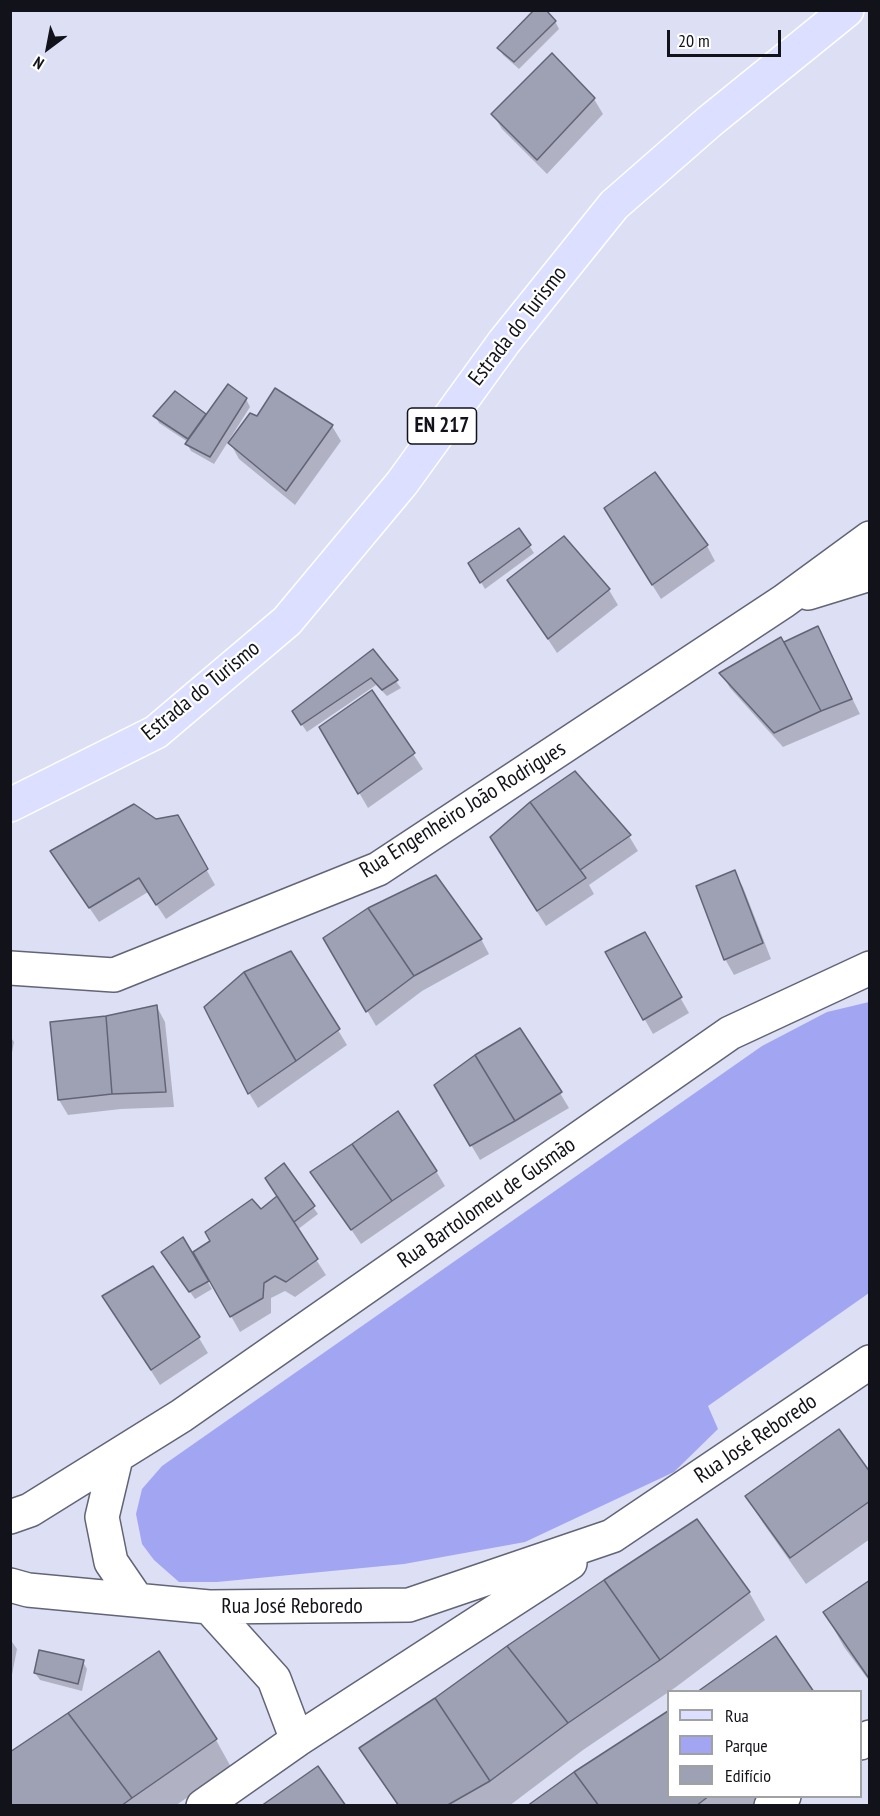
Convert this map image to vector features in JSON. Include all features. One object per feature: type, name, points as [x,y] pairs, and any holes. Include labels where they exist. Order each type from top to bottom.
[{"type":"main road","name":"Estrada do Turismo","points":[[10,805],[156,732],[287,621],[402,483],[504,342],[614,205],[710,121],[847,10]]},
{"type":"street","name":"Rua Engenheiro João Rodrigues","points":[[10,968],[114,975],[378,869],[783,601],[870,538]]},
{"type":"street","name":"Rua Engenheiro João Rodrigues","points":[[783,601],[870,574]]},
{"type":"street","name":"Rua Bartolomeu de Gusmão","points":[[10,1517],[30,1510],[181,1416],[730,1032],[870,968]]},
{"type":"street","name":"Rua José Reboredo","points":[[210,1607],[274,1679],[297,1740],[612,1536],[870,1362]]},
{"type":"street","points":[[116,1458],[102,1517],[111,1562],[138,1600]]},
{"type":"street","name":"Rua José Reboredo","points":[[210,1607],[410,1605],[612,1536]]},
{"type":"street","points":[[10,1586],[28,1590],[210,1607]]},
{"type":"street","points":[[203,1806],[297,1740]]},
{"type":"green space","points":[[869,1002],[869,1293],[708,1406],[718,1429],[674,1472],[525,1542],[404,1564],[217,1582],[179,1582],[154,1560],[142,1544],[136,1514],[142,1489],[162,1466],[762,1046],[827,1012]]},
{"type":"building","points":[[534,10],[546,10],[556,21],[514,62],[497,48]]},
{"type":"building","points":[[552,53],[595,98],[537,160],[491,114]]},
{"type":"building","points":[[228,384],[247,398],[210,457],[185,444]]},
{"type":"building","points":[[275,388],[333,425],[286,491],[228,443],[250,413],[257,416]]},
{"type":"building","points":[[175,391],[206,414],[188,439],[153,416]]},
{"type":"building","points":[[655,472],[708,545],[652,585],[604,508]]},
{"type":"building","points":[[519,528],[531,545],[480,583],[468,563]]},
{"type":"building","points":[[564,536],[610,589],[548,639],[507,580]]},
{"type":"building","points":[[818,626],[852,699],[821,711],[784,642]]},
{"type":"building","points":[[781,637],[821,711],[774,733],[719,673]]},
{"type":"building","points":[[373,649],[398,680],[382,690],[371,678],[301,725],[292,711]]},
{"type":"building","points":[[372,690],[415,753],[358,794],[319,727]]},
{"type":"building","points":[[575,771],[631,835],[580,870],[530,802]]},
{"type":"building","points":[[530,802],[586,878],[537,911],[490,837]]},
{"type":"building","points":[[134,804],[156,819],[178,815],[208,869],[156,905],[139,878],[89,908],[50,851]]},
{"type":"building","points":[[735,870],[763,943],[724,960],[696,886]]},
{"type":"building","points":[[436,875],[482,939],[414,976],[368,908]]},
{"type":"building","points":[[368,908],[414,976],[366,1012],[323,938]]},
{"type":"building","points":[[645,932],[682,997],[643,1020],[605,952]]},
{"type":"building","points":[[291,951],[340,1029],[296,1061],[244,972]]},
{"type":"building","points":[[244,972],[296,1061],[248,1094],[204,1007]]},
{"type":"building","points":[[157,1005],[166,1092],[112,1094],[106,1016]]},
{"type":"building","points":[[106,1016],[112,1094],[58,1100],[50,1022]]},
{"type":"building","points":[[520,1028],[562,1092],[515,1121],[475,1055]]},
{"type":"building","points":[[475,1055],[515,1121],[470,1146],[434,1085]]},
{"type":"building","points":[[398,1111],[437,1171],[392,1201],[352,1144]]},
{"type":"building","points":[[352,1144],[392,1201],[351,1230],[310,1172]]},
{"type":"building","points":[[284,1163],[315,1206],[294,1222],[265,1178]]},
{"type":"building","points":[[277,1196],[318,1259],[286,1282],[275,1276],[264,1283],[263,1298],[230,1317],[193,1252],[210,1241],[205,1232],[252,1199],[261,1209]]},
{"type":"building","points":[[183,1237],[209,1281],[189,1292],[161,1252]]},
{"type":"building","points":[[153,1266],[200,1337],[151,1370],[102,1296]]},
{"type":"building","points":[[839,1429],[870,1472],[870,1501],[790,1558],[745,1496]]},
{"type":"building","points":[[697,1519],[750,1592],[660,1660],[604,1580]]},
{"type":"building","points":[[604,1580],[660,1660],[568,1723],[507,1646]]},
{"type":"building","points":[[870,1580],[870,1677],[868,1677],[823,1612]]},
{"type":"building","points":[[776,1636],[813,1690],[700,1690]]},
{"type":"building","points":[[507,1646],[568,1723],[490,1781],[435,1698]]},
{"type":"building","points":[[39,1650],[84,1660],[78,1684],[34,1673]]},
{"type":"building","points":[[159,1651],[217,1739],[132,1798],[68,1713]]},
{"type":"building","points":[[435,1698],[490,1781],[446,1806],[399,1806],[359,1748]]},
{"type":"building","points":[[667,1712],[667,1798],[706,1798],[696,1806],[599,1806],[574,1772]]},
{"type":"building","points":[[68,1713],[132,1798],[121,1806],[10,1806],[10,1752]]},
{"type":"building","points":[[318,1766],[346,1806],[261,1806]]},
{"type":"building","points":[[574,1772],[599,1806],[527,1806]]}]
